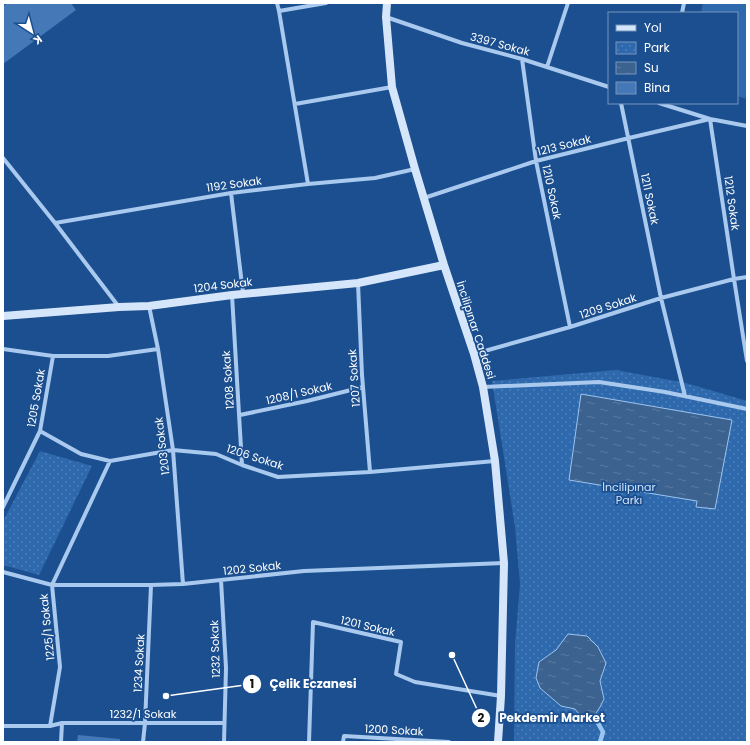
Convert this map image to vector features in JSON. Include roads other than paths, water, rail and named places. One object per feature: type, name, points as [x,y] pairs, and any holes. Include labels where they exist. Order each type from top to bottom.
[{"type":"main road","name":"İncilipınar Caddesi","points":[[387,3],[386,16],[392,87],[444,265],[474,354],[483,387],[495,462],[504,563],[501,696],[498,742]]},
{"type":"main road","name":"1204 Sokak","points":[[3,316],[149,306],[243,293],[358,283],[444,265]]},
{"type":"street","points":[[277,3],[308,184]]},
{"type":"street","points":[[279,12],[326,3]]},
{"type":"street","points":[[547,67],[568,3]]},
{"type":"street","name":"3397 Sokak","points":[[386,16],[462,42],[522,59],[608,87]]},
{"type":"street","name":"1210 Sokak","points":[[522,59],[536,161],[570,328]]},
{"type":"street","points":[[295,104],[392,87]]},
{"type":"street","name":"1211 Sokak","points":[[621,104],[661,298],[685,396]]},
{"type":"street","points":[[662,104],[710,118],[747,126]]},
{"type":"street","name":"1213 Sokak","points":[[424,198],[536,161],[710,118]]},
{"type":"street","name":"1212 Sokak","points":[[710,118],[747,361]]},
{"type":"street","points":[[3,158],[119,307]]},
{"type":"street","name":"1192 Sokak","points":[[55,223],[231,193],[375,178],[415,169]]},
{"type":"street","points":[[231,193],[243,293]]},
{"type":"street","name":"1209 Sokak","points":[[474,354],[570,328],[661,298],[747,277]]},
{"type":"street","name":"1207 Sokak","points":[[358,283],[363,387],[370,472]]},
{"type":"street","name":"1208 Sokak","points":[[232,295],[242,465]]},
{"type":"street","name":"1203 Sokak","points":[[149,306],[158,349],[173,450],[183,584]]},
{"type":"street","points":[[3,349],[53,356],[108,356],[158,349]]},
{"type":"street","name":"1205 Sokak","points":[[3,507],[40,431],[53,356]]},
{"type":"street","points":[[483,387],[598,382],[665,392],[747,409]]},
{"type":"street","name":"1208/1 Sokak","points":[[240,415],[307,401],[363,387]]},
{"type":"street","name":"1206 Sokak","points":[[40,431],[81,454],[110,461],[173,450],[216,454],[242,465],[278,477],[370,472],[495,462]]},
{"type":"street","name":"1225/1 Sokak","points":[[50,726],[60,667],[52,585],[110,461]]},
{"type":"street","name":"1202 Sokak","points":[[3,572],[52,585],[151,585],[183,584],[304,571],[504,563]]},
{"type":"street","name":"1232 Sokak","points":[[221,580],[226,668],[224,742]]},
{"type":"street","name":"1234 Sokak","points":[[143,742],[151,585]]},
{"type":"street","name":"1201 Sokak","points":[[309,742],[313,622],[401,642],[396,674],[415,682],[501,696]]},
{"type":"street","points":[[3,726],[50,726],[62,723],[61,742]]},
{"type":"street","name":"1232/1 Sokak","points":[[62,723],[224,723]]},
{"type":"street","name":"1200 Sokak","points":[[343,742],[344,736],[449,742]]},
{"type":"water","points":[[581,394],[732,420],[715,509],[696,507],[697,501],[569,480]]},
{"type":"water","points":[[568,634],[587,636],[598,647],[606,663],[600,681],[604,699],[594,716],[584,720],[575,709],[561,706],[540,688],[536,678],[539,662],[556,650]]},
{"type":"waterway","points":[[594,716],[603,732],[600,742]]},
{"type":"place","name":"Pekdemir Market","points":[[452,655]]},
{"type":"place","name":"Çelik Eczanesi","points":[[166,696]]},
{"type":"park label","name":"İncilipınar Parkı","points":[[629,493]]}]
